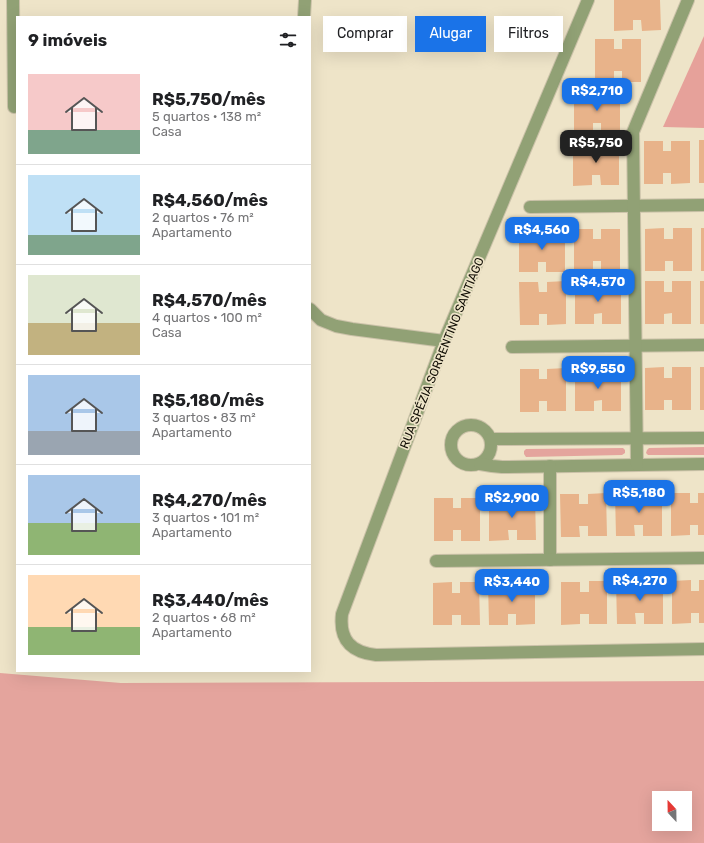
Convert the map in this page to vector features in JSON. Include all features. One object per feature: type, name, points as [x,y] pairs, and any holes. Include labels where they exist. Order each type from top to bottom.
[{"type":"street","points":[[13,0],[14,107]]},
{"type":"street","points":[[304,16],[305,0]]},
{"type":"street","name":"RUA SPÉZIA SORRENTINO SANTIAGO","points":[[588,0],[444,342],[342,614],[341,627],[349,644],[365,654],[376,655],[704,649]]},
{"type":"street","points":[[637,465],[638,439],[633,132],[688,0]]},
{"type":"street","points":[[530,207],[704,205]]},
{"type":"street","points":[[311,310],[321,320],[336,326],[444,342]]},
{"type":"street","points":[[512,347],[704,345]]},
{"type":"street","points":[[480,464],[490,453],[492,446],[491,439],[483,428],[469,424],[456,431],[450,444],[454,457],[466,465],[550,466],[704,464]]},
{"type":"street","points":[[491,439],[704,438]]},
{"type":"street","points":[[550,466],[550,560]]},
{"type":"street","points":[[436,561],[704,558]]},
{"type":"shaded area","points":[[704,36],[704,128],[663,127]]},
{"type":"shaded area","points":[[704,447],[704,455],[648,455],[646,453],[649,448]]},
{"type":"shaded area","points":[[623,448],[625,453],[622,455],[526,457],[524,454],[526,449]]},
{"type":"shaded area","points":[[0,673],[121,683],[704,681],[704,843],[0,843]]},
{"type":"building","points":[[614,0],[660,0],[661,30],[642,31],[641,20],[633,20],[633,30],[614,31]]},
{"type":"building","points":[[595,39],[614,39],[614,49],[622,49],[622,39],[641,39],[641,82],[622,82],[622,71],[614,71],[614,82],[595,82]]},
{"type":"building","points":[[574,91],[593,91],[593,101],[601,101],[601,91],[620,91],[620,134],[601,134],[601,123],[593,123],[593,134],[574,134]]},
{"type":"building","points":[[699,140],[704,140],[704,183],[699,183]]},
{"type":"building","points":[[644,141],[663,141],[663,151],[671,151],[671,141],[690,141],[690,183],[671,184],[671,173],[663,173],[663,184],[644,184]]},
{"type":"building","points":[[592,142],[592,153],[600,153],[600,142],[619,142],[619,185],[601,185],[600,175],[592,175],[592,185],[573,186],[573,143]]},
{"type":"building","points":[[664,228],[664,239],[673,239],[673,228],[692,228],[692,271],[673,271],[673,261],[665,261],[665,271],[645,271],[645,229]]},
{"type":"building","points":[[701,228],[704,228],[704,271],[701,271]]},
{"type":"building","points":[[538,229],[538,240],[546,240],[546,229],[565,229],[565,272],[546,272],[546,262],[538,262],[538,272],[519,272],[519,230]]},
{"type":"building","points":[[574,229],[593,229],[593,239],[601,239],[601,229],[620,229],[620,271],[601,272],[601,261],[593,261],[593,272],[574,272]]},
{"type":"building","points":[[566,281],[566,324],[547,325],[547,314],[539,314],[539,325],[520,325],[519,282],[538,282],[539,292],[547,292],[547,282]]},
{"type":"building","points":[[575,281],[594,281],[594,292],[602,292],[602,281],[621,281],[621,324],[602,324],[602,313],[594,314],[594,324],[575,324]]},
{"type":"building","points":[[645,281],[664,281],[664,292],[672,292],[672,281],[691,281],[691,324],[672,324],[672,313],[664,314],[664,324],[645,324]]},
{"type":"building","points":[[700,281],[704,281],[704,324],[700,324]]},
{"type":"building","points":[[664,367],[664,378],[672,378],[672,367],[691,367],[691,410],[672,410],[672,400],[664,400],[664,410],[645,410],[645,368]]},
{"type":"building","points":[[700,367],[704,367],[704,410],[700,410]]},
{"type":"building","points":[[566,368],[566,411],[547,411],[547,401],[539,401],[539,412],[520,412],[520,369],[539,369],[539,379],[547,379],[547,369]]},
{"type":"building","points":[[575,368],[594,368],[594,379],[602,379],[602,368],[621,368],[621,411],[602,411],[602,400],[594,401],[594,411],[575,411]]},
{"type":"building","points":[[606,493],[607,536],[588,536],[588,526],[579,526],[580,537],[561,537],[560,494],[579,494],[579,504],[588,504],[588,494]]},
{"type":"building","points":[[615,493],[634,493],[634,504],[643,504],[643,493],[662,493],[662,536],[643,536],[643,525],[634,525],[635,536],[616,536]]},
{"type":"building","points":[[671,493],[690,493],[690,503],[698,503],[698,493],[704,493],[704,535],[698,535],[698,525],[690,525],[690,535],[671,536]]},
{"type":"building","points":[[508,497],[508,508],[517,508],[516,497],[535,497],[536,540],[517,540],[517,530],[508,530],[509,540],[489,541],[489,498]]},
{"type":"building","points":[[434,498],[453,498],[453,508],[461,508],[461,498],[480,498],[480,541],[461,541],[461,530],[453,530],[453,541],[434,541]]},
{"type":"building","points":[[691,580],[691,591],[699,591],[699,580],[704,580],[704,623],[699,623],[699,613],[691,613],[691,623],[672,624],[672,581]]},
{"type":"building","points":[[589,581],[607,581],[607,624],[589,624],[589,614],[580,614],[580,624],[561,625],[561,582],[580,582],[580,592],[589,592]]},
{"type":"building","points":[[616,581],[635,581],[635,592],[644,591],[644,581],[663,581],[663,624],[644,624],[644,613],[635,613],[636,624],[617,624]]},
{"type":"building","points":[[452,582],[452,593],[460,593],[460,582],[479,582],[480,625],[461,625],[461,615],[452,615],[452,625],[433,625],[433,583]]},
{"type":"building","points":[[488,582],[508,582],[508,592],[516,592],[516,582],[535,582],[535,624],[516,625],[516,614],[508,614],[508,625],[489,625]]}]
